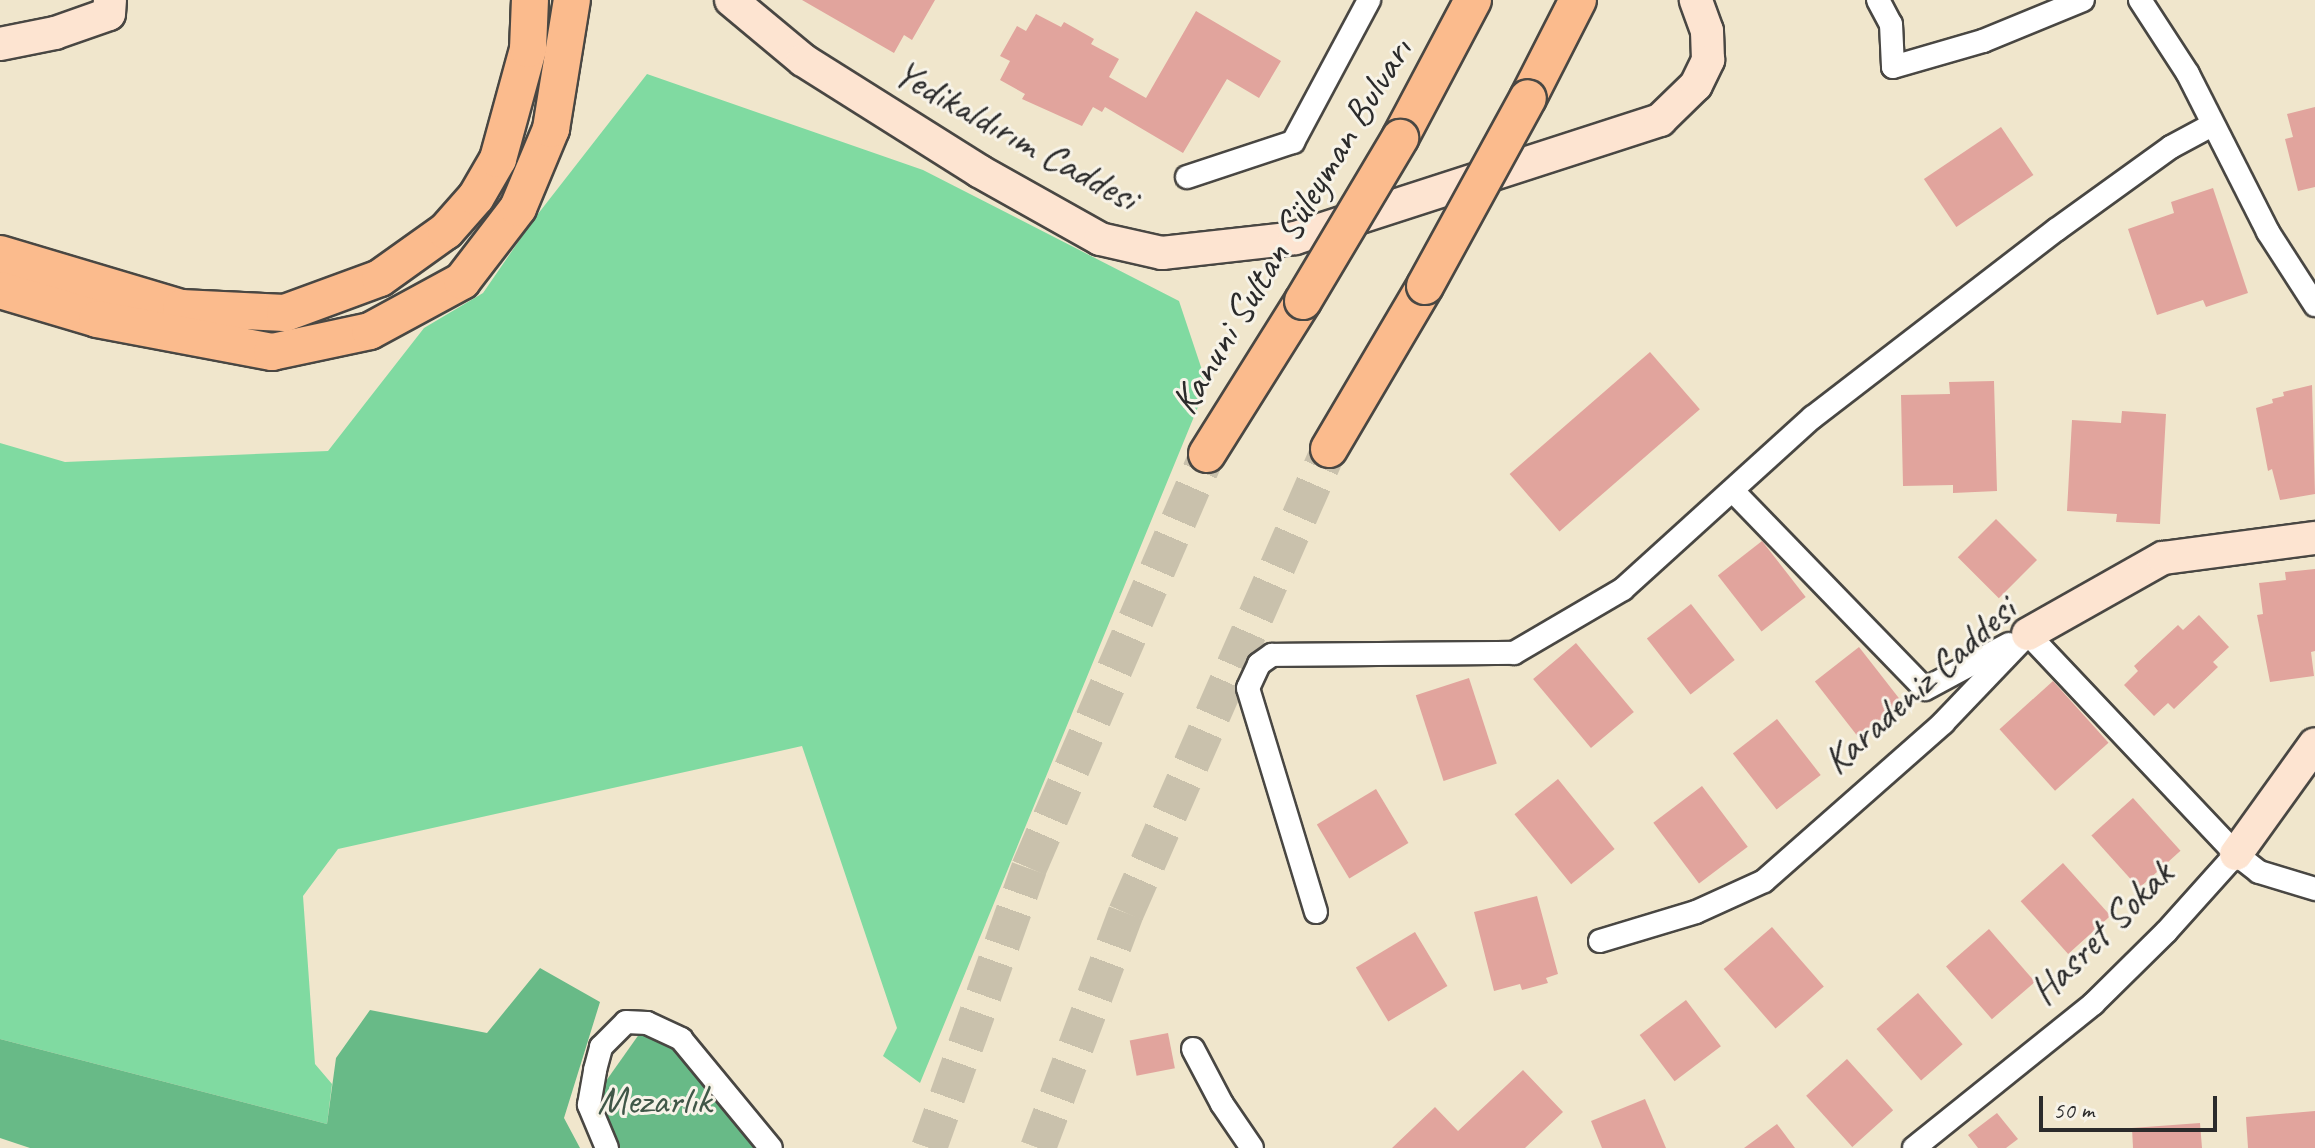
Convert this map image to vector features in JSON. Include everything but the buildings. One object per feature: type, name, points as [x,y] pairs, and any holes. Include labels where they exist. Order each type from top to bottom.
[{"type":"main road","points":[[0,254],[181,308],[285,313],[380,278],[446,231],[476,197],[498,159],[528,49],[530,0]]},
{"type":"main road","points":[[0,290],[97,319],[272,352],[370,331],[462,281],[518,208],[551,129],[572,0]]},
{"type":"main road","name":"Kanuni Sultan Süleyman Bulvarı","points":[[1207,454],[1400,138],[1473,0]]},
{"type":"main road","points":[[1329,449],[1425,286],[1578,0]]},
{"type":"street","points":[[0,44],[55,33],[109,14],[110,0]]},
{"type":"street","name":"Yedikaldırım Caddesi","points":[[731,0],[803,60],[979,171],[1100,239],[1162,253],[1295,238],[1660,120],[1696,85],[1708,60],[1707,31],[1696,0]]},
{"type":"street","points":[[1187,177],[1293,142],[1369,0]]},
{"type":"street","points":[[1883,3],[1891,24],[1893,67],[1983,41],[2083,0]]},
{"type":"street","points":[[2140,0],[2188,74],[2268,232],[2315,305]]},
{"type":"street","points":[[1316,912],[1248,688],[1259,664],[1272,655],[1514,653],[1623,589],[1734,492],[1813,417],[2056,230],[2171,147],[2212,125]]},
{"type":"street","points":[[1734,492],[1925,689],[2028,634],[2236,854],[2259,872],[2315,889]]},
{"type":"street","name":"Karadeniz Caddesi","points":[[1600,941],[1696,912],[1764,881],[1943,723],[2028,634],[2163,558],[2315,538]]},
{"type":"street","name":"Hasret Sokak","points":[[1914,1148],[2093,1004],[2166,932],[2236,854],[2315,744]]},
{"type":"street","points":[[607,1148],[589,1105],[601,1047],[626,1022],[647,1023],[681,1039],[771,1148]]},
{"type":"street","points":[[1193,1049],[1222,1104],[1252,1148]]},
{"type":"green space","points":[[647,74],[923,170],[1179,301],[1207,385],[920,1083],[883,1056],[897,1028],[802,746],[338,849],[303,896],[315,1064],[332,1084],[327,1124],[0,1039],[0,443],[65,462],[328,451],[424,328],[483,293],[534,219]]},
{"type":"green space","points":[[540,968],[600,1002],[564,1118],[580,1148],[30,1148],[0,1138],[0,1039],[327,1124],[336,1058],[370,1010],[487,1033]]},
{"type":"green space","name":"Mezarlık","points":[[647,1023],[769,1148],[614,1148],[589,1105]]},
{"type":"tunnel","points":[[1038,1148],[1126,913],[1329,449]]},
{"type":"tunnel","points":[[929,1148],[1029,868],[1207,454]]}]
